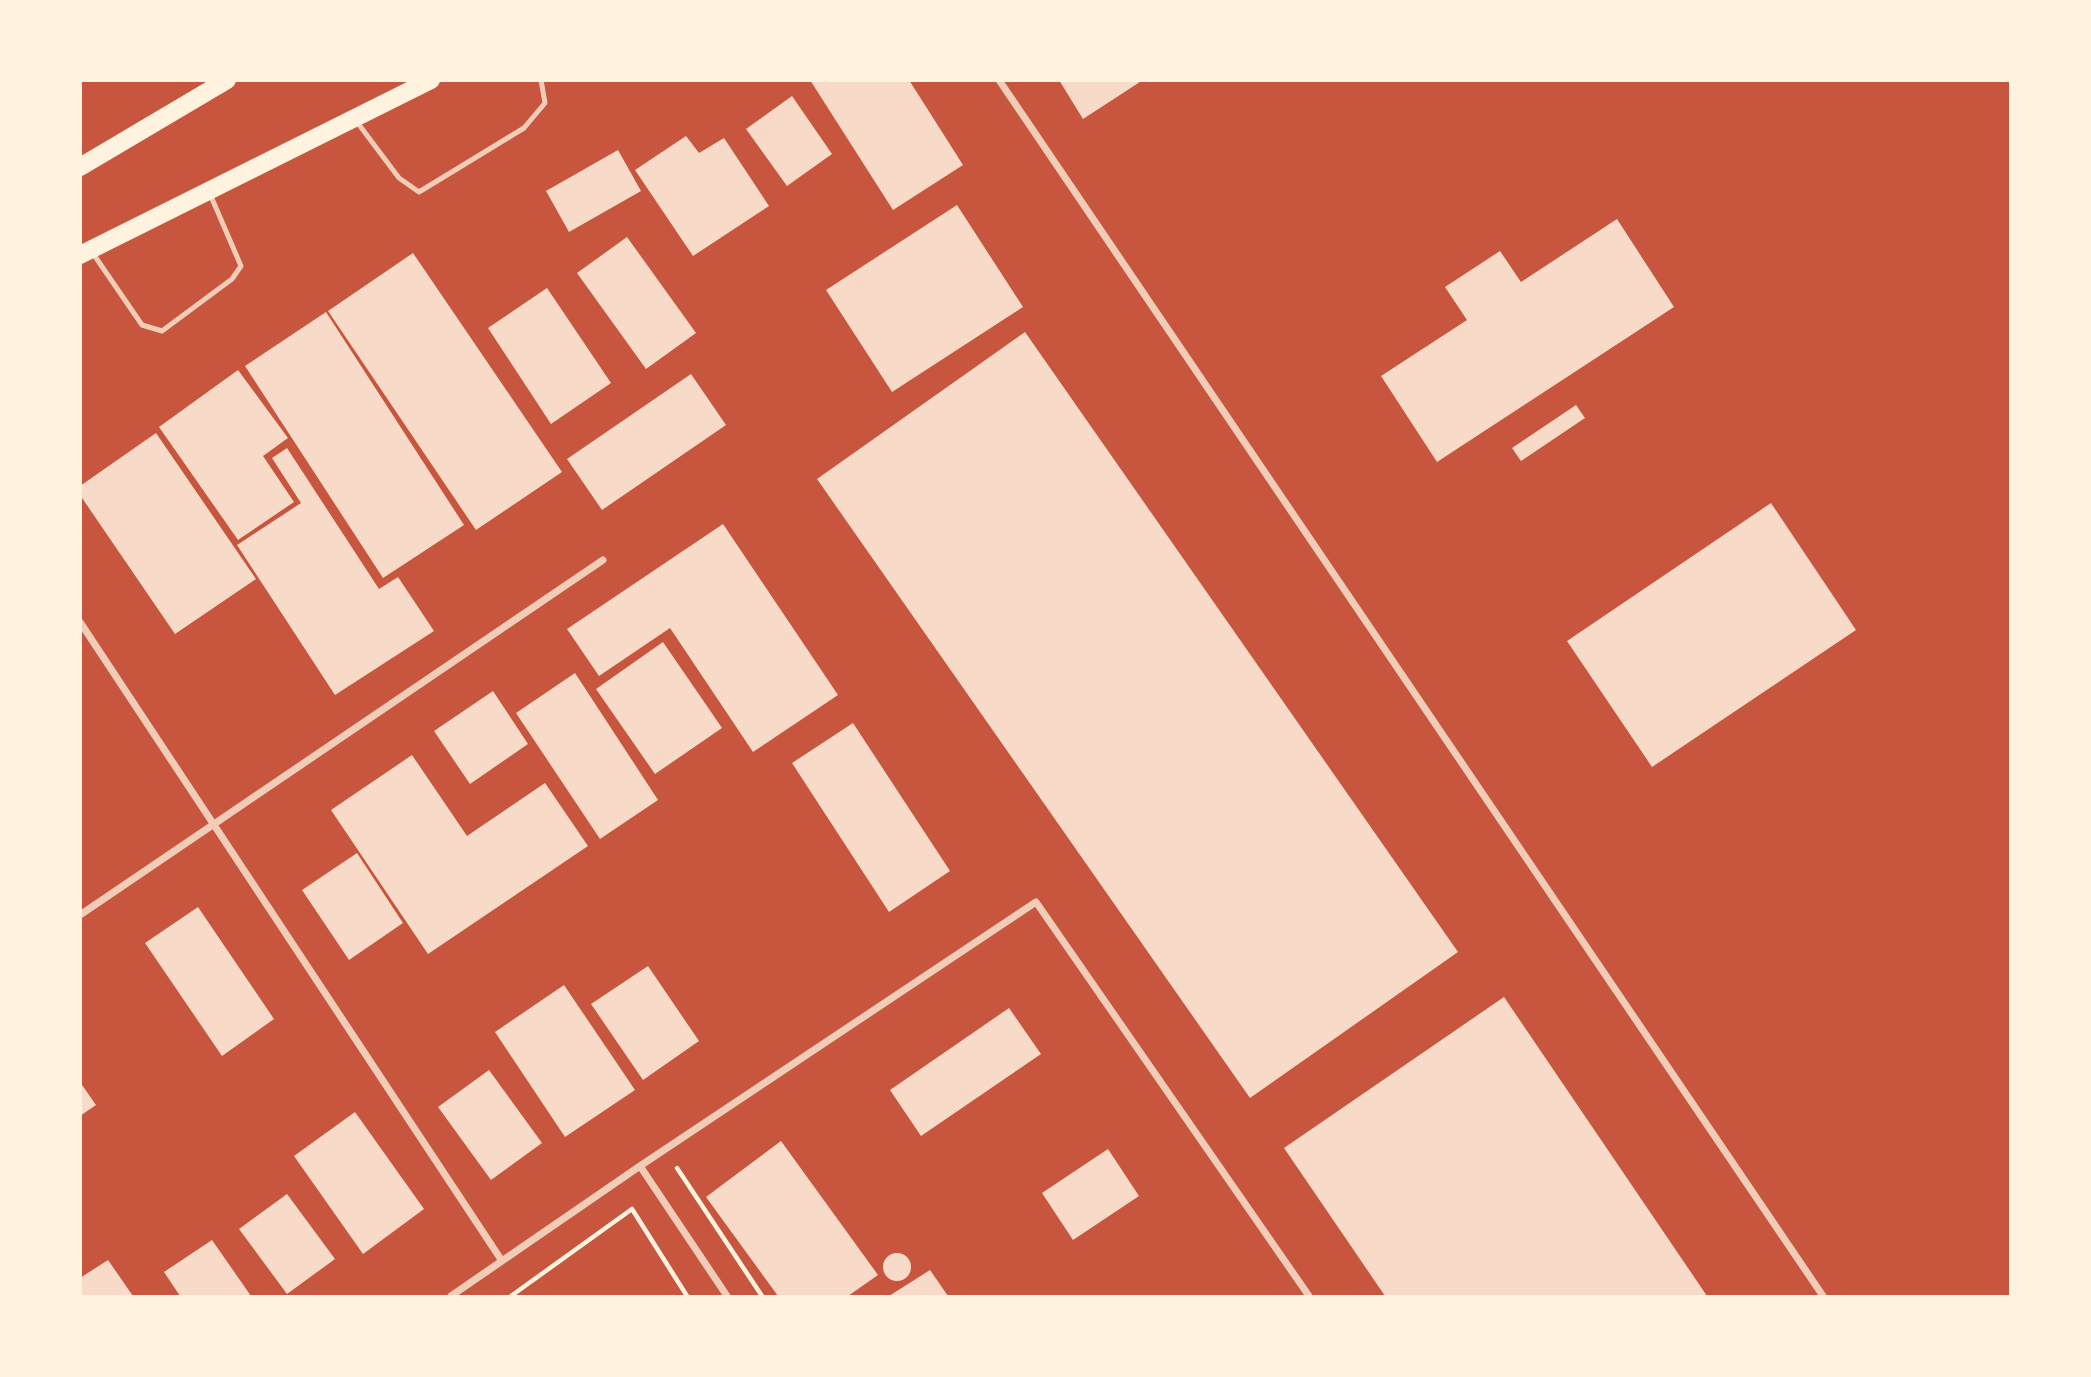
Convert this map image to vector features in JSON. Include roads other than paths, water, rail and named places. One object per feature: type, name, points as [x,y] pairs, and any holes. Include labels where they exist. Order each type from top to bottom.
[{"type":"main road","points":[[80,167],[227,80]]},
{"type":"main road","points":[[85,252],[431,80]]},
{"type":"street","points":[[999,80],[1823,1297]]},
{"type":"street","points":[[80,915],[603,560]]},
{"type":"street","points":[[80,622],[502,1261]]},
{"type":"street","points":[[451,1297],[664,1149],[1035,902],[1309,1297]]},
{"type":"street","points":[[640,1166],[727,1297]]},
{"type":"lane","points":[[355,119],[399,178],[419,192],[524,128],[545,103],[541,80]]},
{"type":"lane","points":[[85,252],[142,325],[162,331],[232,279],[241,266],[209,191]]}]
